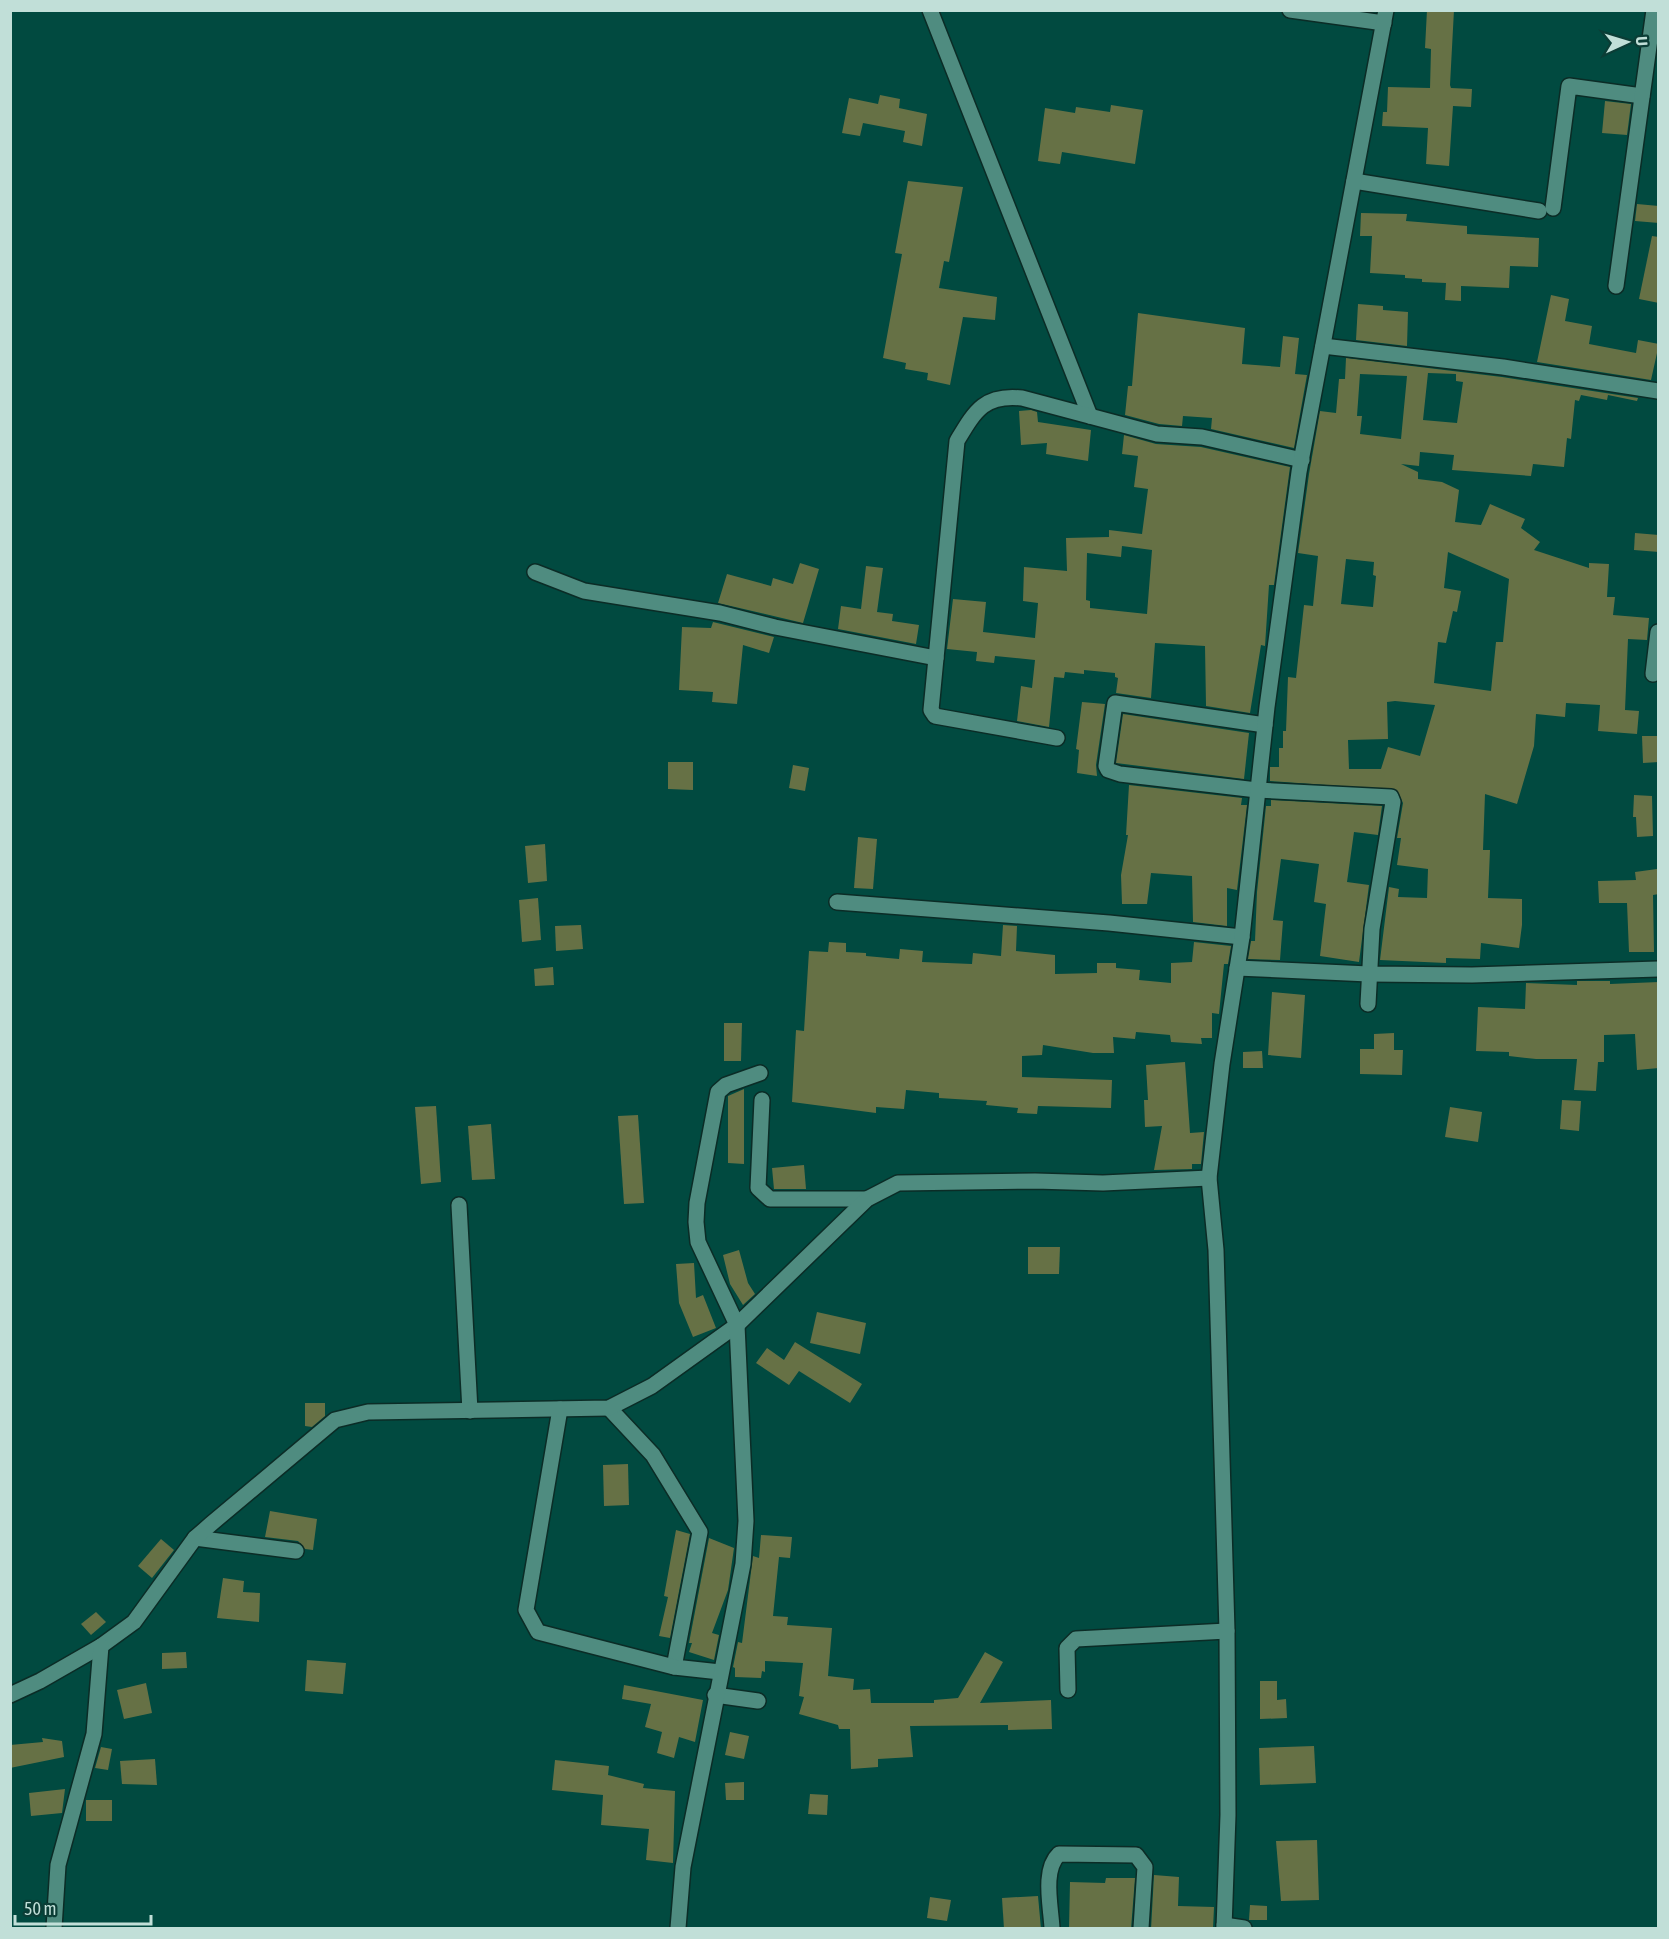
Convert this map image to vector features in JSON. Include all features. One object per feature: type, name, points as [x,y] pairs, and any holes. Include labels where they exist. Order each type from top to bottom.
[{"type":"street","points":[[930,10],[1090,416]]},
{"type":"street","points":[[1244,1929],[1224,1927],[1228,1815],[1227,1631],[1216,1250],[1209,1178],[1222,1064],[1242,937],[1265,725],[1302,460],[1385,16],[1290,10]]},
{"type":"street","points":[[1616,286],[1653,10]]},
{"type":"street","points":[[1354,181],[1546,210],[1569,86],[1642,96]]},
{"type":"street","points":[[1323,346],[1503,368],[1659,391]]},
{"type":"street","points":[[1058,738],[935,716],[931,710],[957,441],[975,412],[1001,396],[1022,398],[1157,434],[1202,437],[1302,460]]},
{"type":"street","points":[[535,572],[584,591],[720,613],[775,627],[936,658]]},
{"type":"street","points":[[1653,674],[1659,632]]},
{"type":"street","points":[[1265,725],[1115,703],[1106,759],[1108,770],[1120,774],[1257,790],[1391,797],[1393,802],[1372,929],[1368,1004]]},
{"type":"street","points":[[837,902],[1109,923],[1242,937]]},
{"type":"street","points":[[1237,968],[1369,974],[1473,975],[1659,969]]},
{"type":"street","points":[[678,1929],[683,1867],[715,1695],[743,1564],[746,1521],[737,1325],[698,1242],[697,1203],[718,1092],[726,1085],[760,1073]]},
{"type":"street","points":[[762,1100],[758,1188],[765,1197],[770,1199],[867,1199]]},
{"type":"street","points":[[10,1695],[39,1682],[101,1646],[134,1622],[195,1538],[336,1420],[368,1412],[609,1408],[652,1386],[737,1325],[867,1199],[898,1183],[1035,1181],[1103,1183],[1209,1178]]},
{"type":"street","points":[[459,1205],[470,1411]]},
{"type":"street","points":[[609,1408],[653,1455],[700,1532],[674,1667]]},
{"type":"street","points":[[560,1409],[526,1610],[538,1632],[674,1667],[720,1672]]},
{"type":"street","points":[[195,1538],[296,1551]]},
{"type":"street","points":[[1068,1690],[1067,1648],[1076,1639],[1227,1631]]},
{"type":"street","points":[[54,1929],[58,1865],[94,1734],[101,1646]]},
{"type":"street","points":[[715,1695],[758,1701]]},
{"type":"street","points":[[1052,1929],[1050,1870],[1053,1860],[1059,1854],[1136,1855],[1141,1859],[1145,1867],[1141,1929]]},
{"type":"building","points":[[1427,10],[1454,10],[1450,85],[1451,88],[1472,89],[1471,107],[1453,106],[1449,166],[1426,164],[1428,128],[1382,126],[1383,112],[1387,112],[1388,87],[1430,88],[1431,49],[1425,48]]},
{"type":"building","points":[[880,95],[900,99],[899,108],[927,114],[922,146],[903,142],[905,131],[863,123],[860,136],[842,133],[849,98],[878,104]]},
{"type":"building","points":[[1605,101],[1631,104],[1627,135],[1602,133]]},
{"type":"building","points":[[1111,105],[1143,110],[1135,164],[1062,152],[1060,164],[1038,161],[1045,108],[1075,113],[1076,107],[1110,112]]},
{"type":"building","points":[[908,181],[963,187],[949,262],[944,261],[939,288],[997,297],[995,320],[963,317],[950,385],[927,380],[928,373],[905,369],[906,363],[883,358],[902,254],[895,253]]},
{"type":"building","points":[[1637,204],[1659,206],[1659,223],[1635,221]]},
{"type":"building","points":[[1361,213],[1407,214],[1406,221],[1467,226],[1467,234],[1539,238],[1538,267],[1510,266],[1509,288],[1461,286],[1461,301],[1445,300],[1446,283],[1422,282],[1422,279],[1405,278],[1405,275],[1370,273],[1372,236],[1360,236]]},
{"type":"building","points":[[1652,236],[1659,237],[1659,303],[1639,299]]},
{"type":"building","points":[[1551,295],[1569,299],[1565,321],[1592,326],[1589,344],[1636,353],[1638,340],[1659,344],[1651,380],[1537,362]]},
{"type":"building","points":[[1358,304],[1383,306],[1383,310],[1408,312],[1407,346],[1356,340]]},
{"type":"building","points":[[1138,313],[1245,328],[1242,364],[1280,367],[1283,336],[1299,338],[1295,374],[1307,375],[1294,448],[1211,429],[1212,418],[1183,416],[1182,426],[1159,424],[1125,415],[1128,386],[1132,386]]},
{"type":"building","points":[[1346,358],[1502,377],[1638,398],[1637,401],[1608,395],[1607,400],[1581,395],[1579,401],[1575,400],[1571,439],[1567,438],[1564,467],[1533,464],[1531,476],[1452,470],[1454,455],[1420,452],[1419,466],[1401,464],[1418,472],[1418,479],[1442,482],[1459,490],[1455,522],[1481,525],[1490,504],[1525,519],[1521,528],[1540,542],[1534,550],[1589,568],[1589,563],[1609,564],[1607,597],[1615,597],[1613,615],[1649,618],[1647,640],[1628,639],[1625,710],[1639,711],[1637,734],[1598,731],[1600,705],[1566,703],[1565,717],[1536,714],[1534,746],[1517,804],[1485,794],[1483,850],[1490,850],[1488,898],[1522,899],[1522,925],[1519,948],[1481,943],[1480,959],[1446,958],[1446,963],[1380,960],[1389,887],[1399,889],[1398,897],[1427,898],[1428,869],[1397,865],[1401,838],[1397,838],[1403,803],[1397,790],[1270,781],[1270,767],[1279,767],[1279,748],[1283,748],[1288,677],[1296,678],[1304,605],[1313,606],[1318,556],[1298,553],[1320,411],[1336,413],[1339,379],[1345,379]],"holes":[[[1428,373],[1456,374],[1456,381],[1463,382],[1457,423],[1423,420]],[[1360,374],[1407,376],[1401,439],[1360,434],[1362,416],[1357,416]],[[1448,552],[1509,579],[1503,642],[1496,642],[1491,691],[1434,683],[1438,642],[1446,643],[1453,611],[1457,612],[1461,591],[1444,588]],[[1346,559],[1374,562],[1373,575],[1376,576],[1373,607],[1341,604]],[[1387,702],[1435,705],[1420,756],[1388,747],[1381,769],[1349,769],[1348,740],[1388,739]]]},
{"type":"building","points":[[1019,411],[1037,412],[1038,422],[1091,430],[1088,461],[1046,454],[1047,443],[1021,445]]},
{"type":"building","points":[[1124,435],[1156,444],[1201,447],[1290,467],[1274,585],[1269,585],[1265,646],[1261,645],[1250,713],[1206,706],[1205,646],[1155,643],[1151,698],[1116,693],[1118,678],[1115,677],[1115,673],[1084,670],[1084,674],[1065,672],[1064,678],[1054,677],[1049,727],[1017,721],[1021,686],[1032,688],[1035,660],[995,656],[994,663],[976,661],[977,652],[947,649],[953,599],[986,602],[983,632],[1035,638],[1038,603],[1023,601],[1024,567],[1067,571],[1066,538],[1109,537],[1109,530],[1142,534],[1148,489],[1134,487],[1138,456],[1122,454]],"holes":[[[1122,546],[1152,550],[1147,614],[1090,608],[1090,601],[1086,600],[1087,553],[1121,557]]]},
{"type":"building","points":[[1635,533],[1659,535],[1659,552],[1634,550]]},
{"type":"building","points":[[800,563],[819,569],[803,623],[718,603],[727,574],[771,586],[773,578],[793,584]]},
{"type":"building","points":[[866,566],[883,568],[877,612],[893,614],[892,621],[919,625],[916,644],[838,629],[841,606],[861,609]]},
{"type":"building","points":[[713,622],[774,637],[769,653],[743,645],[737,704],[712,702],[713,692],[679,690],[682,627],[711,628]]},
{"type":"building","points":[[1082,702],[1105,704],[1096,765],[1097,776],[1077,773],[1079,750],[1076,749]]},
{"type":"building","points":[[1123,714],[1249,733],[1244,779],[1116,763]]},
{"type":"building","points":[[1642,736],[1659,736],[1659,762],[1643,763]]},
{"type":"building","points":[[668,762],[693,762],[693,790],[668,789]]},
{"type":"building","points":[[793,765],[809,768],[805,791],[789,788]]},
{"type":"building","points":[[1129,785],[1242,798],[1241,805],[1247,805],[1237,890],[1227,888],[1227,926],[1193,922],[1192,876],[1151,873],[1147,904],[1122,904],[1121,875],[1128,835],[1126,835]]},
{"type":"building","points":[[1634,795],[1652,796],[1653,836],[1637,837],[1636,817],[1633,817]]},
{"type":"building","points":[[1271,800],[1382,806],[1378,835],[1354,832],[1347,882],[1369,885],[1359,962],[1320,956],[1326,904],[1314,902],[1319,864],[1281,859],[1273,920],[1283,921],[1280,960],[1248,959],[1251,941],[1255,941],[1257,892],[1266,806],[1271,806]]},
{"type":"building","points":[[858,837],[877,839],[873,889],[854,888]]},
{"type":"building","points":[[545,844],[547,881],[528,883],[525,846]]},
{"type":"building","points":[[1657,869],[1659,894],[1653,895],[1654,952],[1629,952],[1627,903],[1599,903],[1598,881],[1636,880],[1635,872]]},
{"type":"building","points":[[538,898],[541,940],[522,942],[519,900]]},
{"type":"building","points":[[581,925],[583,949],[556,951],[555,926]]},
{"type":"building","points":[[1003,925],[1017,926],[1016,951],[1055,955],[1055,974],[1097,973],[1097,963],[1116,963],[1116,968],[1140,970],[1139,980],[1171,983],[1171,963],[1192,962],[1194,942],[1231,946],[1228,964],[1224,964],[1219,1014],[1212,1013],[1212,1038],[1201,1038],[1202,1044],[1171,1042],[1170,1035],[1136,1032],[1135,1039],[1113,1037],[1114,1053],[1093,1053],[1043,1045],[1042,1055],[1022,1056],[1022,1077],[1112,1080],[1111,1108],[1038,1106],[1037,1114],[1017,1113],[1018,1108],[986,1105],[987,1101],[939,1098],[939,1093],[906,1090],[904,1109],[876,1107],[876,1113],[792,1102],[796,1030],[804,1031],[809,951],[828,952],[829,942],[846,943],[846,952],[866,953],[866,956],[899,959],[900,949],[923,951],[922,962],[972,964],[973,953],[1001,956]]},
{"type":"building","points":[[553,967],[554,985],[535,986],[534,969]]},
{"type":"building","points":[[1577,981],[1610,981],[1610,984],[1659,982],[1659,1068],[1637,1070],[1635,1034],[1604,1035],[1604,1062],[1598,1062],[1596,1091],[1574,1090],[1577,1059],[1536,1059],[1509,1056],[1509,1052],[1476,1051],[1478,1007],[1525,1009],[1526,983],[1577,985]]},
{"type":"building","points":[[1272,992],[1305,995],[1301,1058],[1268,1055]]},
{"type":"building","points":[[724,1023],[742,1023],[741,1061],[724,1061]]},
{"type":"building","points":[[1394,1033],[1394,1050],[1403,1050],[1402,1075],[1360,1074],[1360,1049],[1374,1049],[1374,1034]]},
{"type":"building","points":[[1262,1051],[1263,1068],[1243,1068],[1243,1052]]},
{"type":"building","points":[[1185,1062],[1190,1133],[1204,1132],[1201,1164],[1192,1164],[1192,1169],[1154,1170],[1162,1126],[1145,1127],[1144,1100],[1148,1100],[1146,1065]]},
{"type":"building","points":[[744,1089],[744,1164],[728,1163],[728,1096]]},
{"type":"building","points":[[1562,1100],[1581,1101],[1579,1131],[1560,1129]]},
{"type":"building","points":[[436,1106],[441,1182],[421,1184],[415,1107]]},
{"type":"building","points":[[1450,1107],[1482,1112],[1478,1142],[1445,1137]]},
{"type":"building","points":[[638,1115],[644,1203],[624,1204],[618,1116]]},
{"type":"building","points":[[491,1124],[495,1179],[472,1180],[468,1126]]},
{"type":"building","points":[[804,1165],[806,1189],[774,1189],[772,1168]]},
{"type":"building","points":[[1028,1247],[1060,1247],[1059,1274],[1028,1274]]},
{"type":"building","points":[[739,1250],[748,1283],[755,1294],[743,1305],[730,1284],[723,1255]]},
{"type":"building","points":[[694,1263],[696,1298],[703,1295],[716,1328],[693,1337],[679,1303],[676,1264]]},
{"type":"building","points":[[817,1312],[866,1323],[860,1354],[810,1343]]},
{"type":"building","points":[[795,1342],[862,1384],[850,1403],[799,1371],[789,1385],[756,1363],[767,1348],[784,1360]]},
{"type":"building","points":[[305,1403],[325,1403],[325,1416],[312,1427],[305,1426]]},
{"type":"building","points":[[628,1464],[629,1505],[604,1506],[603,1465]]},
{"type":"building","points":[[270,1511],[317,1519],[313,1550],[305,1549],[298,1541],[265,1537]]},
{"type":"building","points":[[676,1530],[690,1534],[670,1638],[659,1636],[668,1597],[664,1596]]},
{"type":"building","points":[[761,1535],[792,1537],[790,1558],[779,1557],[773,1616],[788,1617],[787,1625],[832,1628],[828,1676],[854,1679],[853,1690],[870,1689],[871,1703],[934,1703],[934,1700],[958,1698],[985,1652],[1003,1662],[980,1703],[1051,1700],[1052,1729],[1008,1730],[1008,1725],[910,1726],[913,1757],[878,1759],[878,1767],[851,1769],[850,1729],[839,1729],[838,1725],[799,1714],[804,1697],[799,1696],[803,1663],[765,1661],[765,1672],[762,1671],[761,1678],[735,1677],[733,1667],[738,1642],[742,1643],[753,1556],[759,1558]]},
{"type":"building","points":[[709,1538],[734,1548],[728,1590],[712,1633],[719,1635],[714,1660],[689,1652]]},
{"type":"building","points":[[161,1539],[174,1550],[152,1578],[138,1566]]},
{"type":"building","points":[[223,1578],[244,1581],[243,1592],[260,1593],[259,1622],[217,1618]]},
{"type":"building","points":[[96,1612],[106,1622],[91,1635],[81,1624]]},
{"type":"building","points":[[186,1652],[187,1668],[162,1669],[162,1653]]},
{"type":"building","points":[[307,1660],[346,1663],[343,1694],[305,1691]]},
{"type":"building","points":[[1260,1681],[1277,1681],[1277,1700],[1286,1699],[1287,1718],[1260,1719]]},
{"type":"building","points":[[146,1683],[152,1713],[124,1719],[117,1690]]},
{"type":"building","points":[[624,1685],[703,1700],[695,1742],[679,1737],[674,1758],[657,1753],[662,1732],[645,1727],[651,1704],[622,1699]]},
{"type":"building","points":[[730,1732],[749,1736],[744,1759],[725,1755]]},
{"type":"building","points":[[42,1738],[62,1741],[64,1757],[10,1768],[10,1745],[43,1742]]},
{"type":"building","points":[[1314,1746],[1316,1783],[1260,1785],[1259,1748]]},
{"type":"building","points":[[101,1747],[112,1749],[108,1770],[95,1768]]},
{"type":"building","points":[[155,1759],[157,1785],[122,1784],[120,1761]]},
{"type":"building","points":[[555,1760],[609,1766],[608,1775],[644,1784],[643,1788],[675,1791],[673,1863],[646,1860],[649,1829],[601,1825],[603,1795],[552,1790]]},
{"type":"building","points":[[744,1782],[744,1800],[726,1800],[725,1783]]},
{"type":"building","points":[[65,1789],[62,1813],[31,1816],[29,1793]]},
{"type":"building","points":[[810,1794],[828,1795],[827,1815],[808,1814]]},
{"type":"building","points":[[86,1800],[112,1800],[112,1821],[86,1821]]},
{"type":"building","points":[[1317,1840],[1319,1900],[1281,1901],[1276,1841]]},
{"type":"building","points":[[1154,1875],[1179,1877],[1178,1906],[1214,1907],[1213,1929],[1151,1929]]},
{"type":"building","points":[[1106,1878],[1135,1878],[1131,1929],[1069,1929],[1070,1882],[1105,1883]]},
{"type":"building","points":[[1038,1896],[1041,1929],[1004,1929],[1002,1898]]},
{"type":"building","points":[[930,1897],[951,1900],[947,1921],[927,1918]]},
{"type":"building","points":[[1250,1905],[1267,1906],[1267,1920],[1249,1920]]}]
